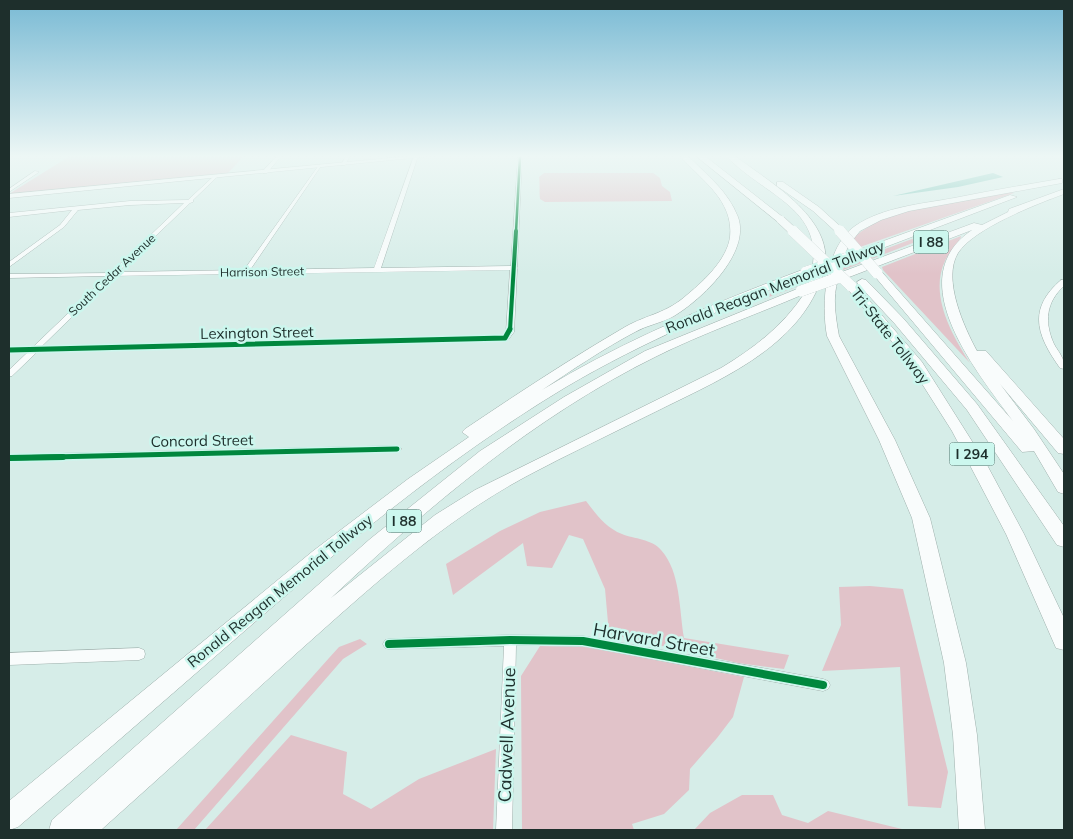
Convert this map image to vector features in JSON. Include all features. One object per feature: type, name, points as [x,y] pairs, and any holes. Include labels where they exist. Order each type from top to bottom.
[{"type":"highway","points":[[337,540],[405,482],[467,434],[534,389],[632,328],[668,314],[692,298],[724,264],[736,238],[734,219],[724,195]]},
{"type":"highway","points":[[750,195],[755,198]]},
{"type":"highway","name":"Tri-State Tollway","points":[[751,195],[786,218]]},
{"type":"highway","name":"Tri-State Tollway","points":[[759,195],[786,218],[851,281],[899,321],[972,407],[1064,540]]},
{"type":"highway","points":[[81,830],[372,574],[441,520],[481,494],[521,472],[726,371],[747,358],[782,331],[810,294],[816,276],[820,252],[810,224],[779,195]]},
{"type":"highway","points":[[796,195],[838,229],[877,273],[1013,429],[1064,498]]},
{"type":"highway","points":[[972,830],[965,735],[955,663],[921,518],[887,440],[834,336],[830,322],[830,286],[840,253],[847,240],[857,229],[878,218],[926,205],[980,195]]},
{"type":"highway","name":"Ronald Reagan Memorial Tollway","points":[[9,818],[337,540],[479,438],[588,369],[680,322],[806,272],[1020,195]]},
{"type":"highway","name":"Ronald Reagan Memorial Tollway","points":[[62,830],[377,544],[486,455],[569,400],[650,354],[801,291],[851,281],[1053,195]]},
{"type":"highway","points":[[1022,207],[972,235],[953,254],[947,281],[956,326],[971,355],[1036,443],[1064,488]]},
{"type":"highway","name":"Tri-State Tollway","points":[[851,281],[917,365],[965,442],[1000,504],[1064,641]]},
{"type":"highway","points":[[951,305],[961,324],[984,357],[1064,448]]},
{"type":"main road","points":[[1064,282],[1049,296],[1044,306],[1042,318],[1049,343],[1064,366]]},
{"type":"street","name":"South Cedar Avenue","points":[[9,374],[197,195]]},
{"type":"street","points":[[246,272],[299,195]]},
{"type":"street","points":[[377,270],[403,195]]},
{"type":"street","points":[[515,268],[518,195]]},
{"type":"street","points":[[9,215],[140,202],[191,201]]},
{"type":"street","points":[[9,265],[62,226],[77,208]]},
{"type":"street","name":"Harrison Street","points":[[9,276],[515,268]]},
{"type":"street","name":"Lexington Street","points":[[9,350],[505,338],[510,332],[515,268]]},
{"type":"street","name":"Concord Street","points":[[9,458],[396,449]]},
{"type":"street","name":"Harvard Street","points":[[389,644],[510,640],[583,641],[823,685]]},
{"type":"street","name":"Cadwell Avenue","points":[[504,830],[510,640]]},
{"type":"street","points":[[9,659],[139,654]]},
{"type":"shaded area","points":[[540,195],[671,195],[672,201],[545,202],[540,199]]},
{"type":"shaded area","points":[[989,195],[1008,195],[860,247],[853,238],[870,226],[888,217],[908,210]]},
{"type":"shaded area","points":[[961,236],[945,261],[940,287],[941,301],[950,327],[970,363],[882,267]]},
{"type":"shaded area","points":[[912,239],[918,241],[843,270],[845,264]]},
{"type":"shaded area","points":[[804,279],[802,285],[730,311]]},
{"type":"shaded area","points":[[586,501],[611,528],[622,534],[657,546],[668,559],[676,580],[684,638],[789,655],[784,669],[738,663],[609,634],[605,589],[583,539],[569,535],[552,568],[527,566],[523,543],[453,595],[446,564],[500,531],[540,512]]},
{"type":"shaded area","points":[[870,586],[903,589],[948,772],[941,808],[908,806],[900,667],[822,671],[841,625],[839,587]]},
{"type":"shaded area","points":[[360,639],[367,644],[343,659],[194,830],[176,830],[339,647]]},
{"type":"shaded area","points":[[540,646],[588,647],[744,677],[733,717],[690,769],[689,790],[664,814],[632,824],[634,830],[522,830],[521,676]]},
{"type":"shaded area","points":[[291,735],[347,752],[343,794],[371,809],[419,779],[496,749],[493,830],[205,830]]},
{"type":"shaded area","points":[[742,795],[773,795],[782,815],[808,823],[828,811],[906,830],[694,830],[710,813]]},
{"type":"cycle path","points":[[9,350],[505,338],[510,332],[518,195]]},
{"type":"cycle path","points":[[9,458],[397,449]]},
{"type":"cycle path","points":[[389,644],[510,640],[583,641],[823,685]]}]
